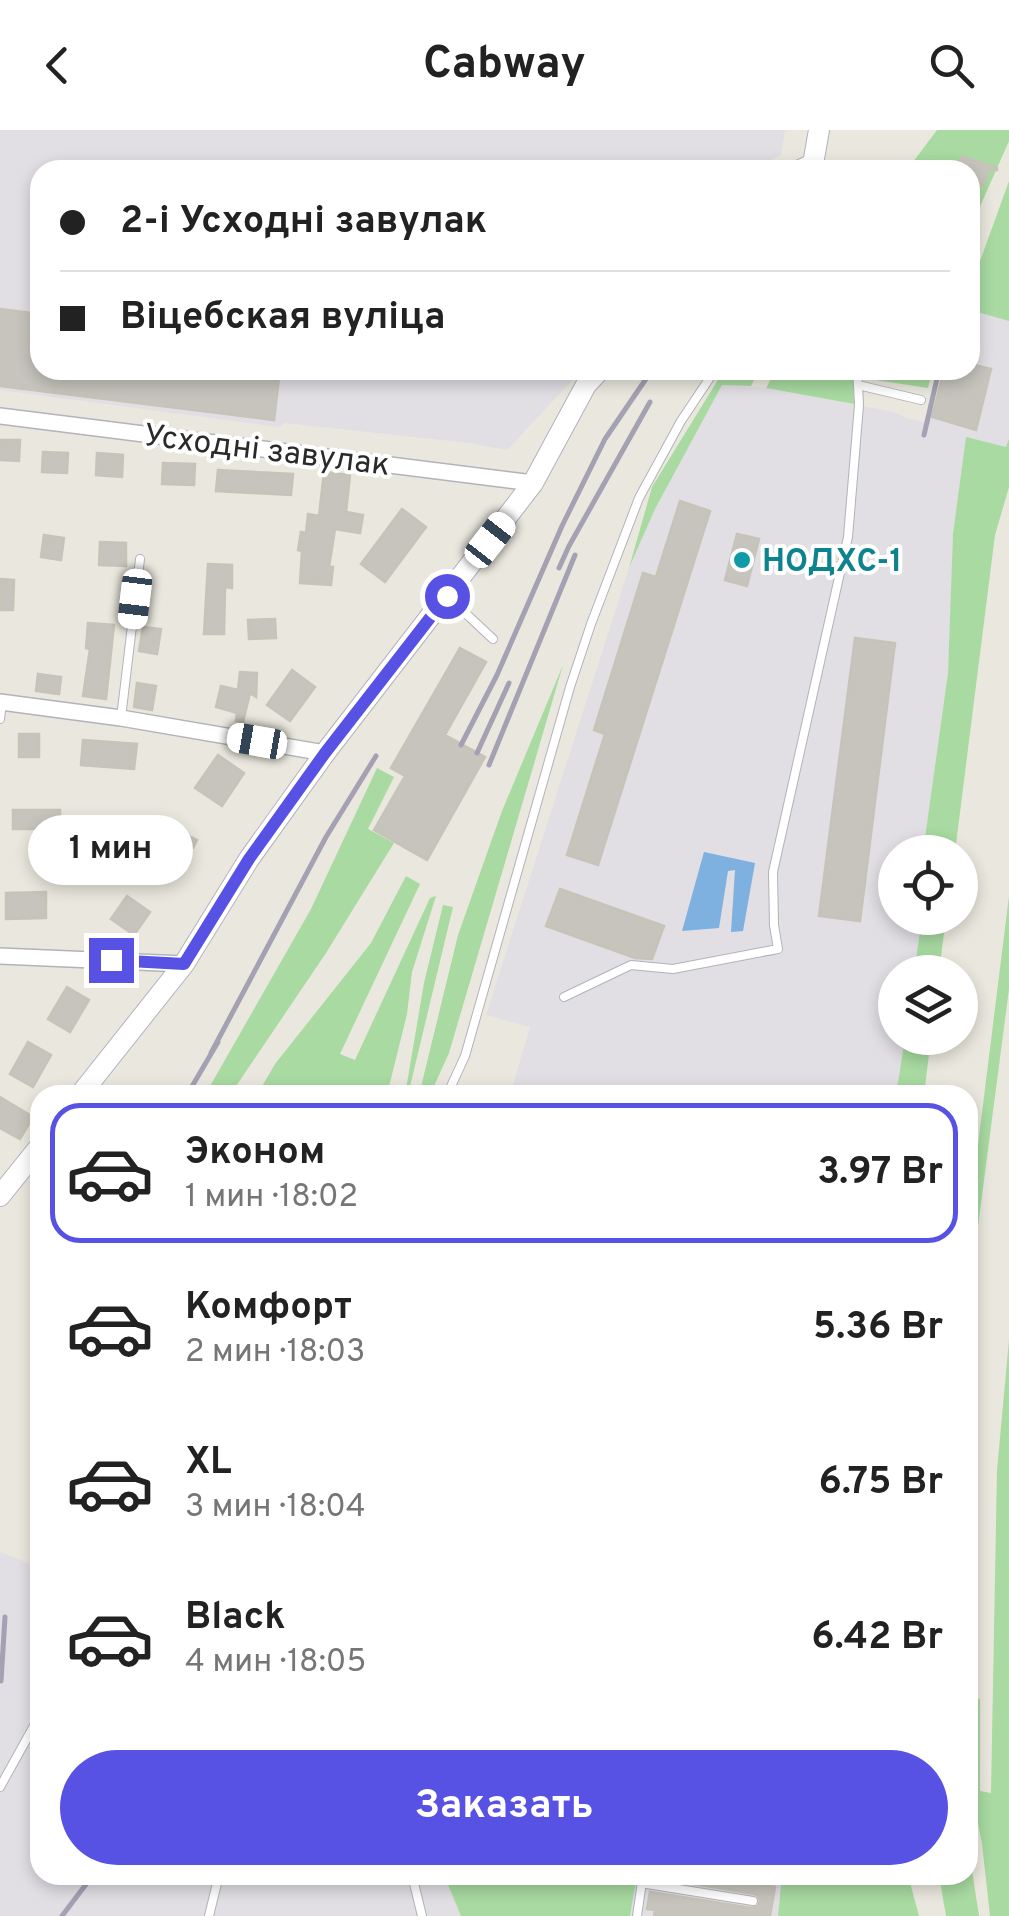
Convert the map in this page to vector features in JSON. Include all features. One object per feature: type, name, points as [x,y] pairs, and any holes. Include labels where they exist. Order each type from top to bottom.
[{"type":"street","points":[[811,160],[819,130]]},
{"type":"street","points":[[88,1085],[184,964],[249,859],[325,753],[533,483],[591,380]]},
{"type":"street","name":"Усходні завулак","points":[[0,416],[533,483]]},
{"type":"street","points":[[0,708],[121,718],[325,753]]},
{"type":"street","points":[[0,956],[184,964]]},
{"type":"street","points":[[0,1196],[30,1158]]},
{"type":"lane","points":[[452,1085],[465,1056],[591,624],[639,498],[680,421],[708,380]]},
{"type":"lane","points":[[564,996],[631,965],[673,969],[778,949],[773,872],[848,537],[860,406],[858,380]]},
{"type":"lane","points":[[858,385],[921,400]]},
{"type":"lane","points":[[121,718],[140,559]]},
{"type":"lane","points":[[447,596],[493,640]]},
{"type":"lane","points":[[0,1787],[30,1733]]},
{"type":"lane","points":[[209,1916],[217,1885]]},
{"type":"lane","points":[[414,1885],[422,1916]]},
{"type":"lane","points":[[637,1916],[641,1885]]},
{"type":"lane","points":[[673,1885],[754,1901]]},
{"type":"shaded area","points":[[0,130],[785,130],[781,155],[771,160],[30,160],[30,380],[573,380],[507,450],[285,423],[279,427],[0,390]]},
{"type":"shaded area","points":[[980,313],[1009,321],[1009,439],[1006,447],[966,438],[953,534],[948,673],[925,835],[878,835],[878,935],[919,935],[917,955],[878,955],[878,1055],[902,1055],[898,1085],[513,1085],[530,1027],[486,1015],[629,568],[655,509],[722,385],[766,388],[894,412],[926,422],[962,380],[980,380]]},
{"type":"shaded area","points":[[0,1552],[30,1564],[30,1885],[448,1885],[461,1916],[0,1916]]},
{"type":"shaded area","points":[[635,1885],[781,1885],[778,1916],[630,1916]]},
{"type":"green space","points":[[937,130],[1009,130],[1009,141],[980,206],[980,160],[914,160]]},
{"type":"green space","points":[[1009,181],[1009,321],[980,313],[980,261]]},
{"type":"green space","points":[[718,380],[754,380],[751,386],[722,385],[655,509],[629,568],[652,487]]},
{"type":"green space","points":[[770,380],[853,380],[854,404],[766,388]]},
{"type":"green space","points":[[876,380],[930,380],[928,388]]},
{"type":"green space","points":[[966,437],[1006,447],[1009,439],[1009,487],[995,535],[957,835],[925,835],[948,673],[953,534]]},
{"type":"green space","points":[[563,665],[449,1053],[435,1085],[421,1085],[458,935],[502,811]]},
{"type":"green space","points":[[377,768],[394,777],[368,829],[394,843],[237,1085],[211,1085],[311,909]]},
{"type":"green space","points":[[406,876],[420,884],[340,1054],[355,1060],[430,898],[436,896],[412,972],[407,1014],[389,1085],[263,1085],[275,1064],[371,943]]},
{"type":"green space","points":[[1009,896],[1009,989],[978,1226],[978,1145]]},
{"type":"green space","points":[[443,905],[453,907],[410,1085],[407,1085],[424,983]]},
{"type":"green space","points":[[919,935],[944,935],[941,955],[917,955]]},
{"type":"green space","points":[[902,1055],[929,1055],[925,1085],[898,1085]]},
{"type":"green space","points":[[1009,1340],[1009,1916],[990,1916],[978,1824],[978,1699],[980,1791],[991,1793],[997,1470]]},
{"type":"green space","points":[[448,1885],[635,1885],[630,1916],[461,1916]]},
{"type":"green space","points":[[781,1885],[911,1885],[919,1916],[778,1916]]},
{"type":"green space","points":[[941,1885],[974,1885],[979,1916],[946,1916]]},
{"type":"water","points":[[704,852],[755,863],[743,931],[731,932],[735,870],[728,871],[719,928],[682,931]]},
{"type":"building","points":[[980,162],[997,168],[989,170],[983,186]]},
{"type":"building","points":[[0,309],[30,313],[30,380],[279,380],[274,420],[0,386]]},
{"type":"building","points":[[980,366],[991,369],[976,430],[932,417],[941,380],[980,380]]},
{"type":"building","points":[[0,440],[20,440],[19,461],[0,460]]},
{"type":"building","points":[[43,452],[68,453],[67,473],[42,472]]},
{"type":"building","points":[[97,453],[123,455],[122,477],[96,475]]},
{"type":"building","points":[[163,463],[195,464],[194,485],[162,484]]},
{"type":"building","points":[[218,470],[293,474],[291,495],[216,491]]},
{"type":"building","points":[[324,472],[350,475],[346,512],[363,515],[360,533],[335,529],[329,567],[333,567],[331,585],[300,583],[301,532],[306,533],[308,514],[319,516]]},
{"type":"building","points":[[680,501],[710,511],[598,865],[567,855],[605,734],[594,730],[643,573],[656,577]]},
{"type":"building","points":[[402,509],[426,527],[385,582],[361,564]]},
{"type":"building","name":"НОДХС-1","points":[[737,534],[759,539],[747,586],[725,580]]},
{"type":"building","points":[[44,535],[64,538],[61,560],[41,557]]},
{"type":"building","points":[[100,542],[126,543],[126,566],[99,565]]},
{"type":"building","points":[[208,564],[232,565],[232,588],[225,587],[224,634],[204,634]]},
{"type":"building","points":[[0,579],[14,580],[13,610],[0,610]]},
{"type":"building","points":[[275,619],[276,638],[249,639],[248,620]]},
{"type":"building","points":[[88,623],[114,625],[106,699],[83,696],[90,649],[86,648]]},
{"type":"building","points":[[143,627],[161,629],[157,654],[139,651]]},
{"type":"building","points":[[855,638],[895,643],[860,921],[819,916]]},
{"type":"building","points":[[460,648],[486,662],[445,735],[485,757],[427,860],[374,830],[405,776],[391,768]]},
{"type":"building","points":[[292,670],[315,687],[290,721],[267,705]]},
{"type":"building","points":[[240,672],[257,673],[256,697],[250,693],[243,722],[236,721],[237,713],[216,707],[221,686],[238,690]]},
{"type":"building","points":[[38,674],[61,677],[59,694],[36,691]]},
{"type":"building","points":[[137,683],[156,686],[152,710],[134,707]]},
{"type":"building","points":[[19,734],[39,734],[39,757],[19,757]]},
{"type":"building","points":[[83,740],[137,744],[134,769],[81,765]]},
{"type":"building","points":[[218,755],[244,773],[222,806],[195,788]]},
{"type":"building","points":[[13,810],[60,810],[60,829],[13,829]]},
{"type":"building","points":[[183,833],[197,840],[178,876],[164,869]]},
{"type":"building","points":[[560,889],[664,926],[652,959],[635,958],[546,926]]},
{"type":"building","points":[[46,892],[46,918],[6,919],[6,893]]},
{"type":"building","points":[[127,896],[150,912],[134,935],[111,919]]},
{"type":"building","points":[[67,987],[89,1000],[70,1032],[48,1019]]},
{"type":"building","points":[[28,1042],[51,1055],[34,1085],[10,1074]]},
{"type":"building","points":[[0,1097],[30,1115],[20,1139],[0,1128]]},
{"type":"building","points":[[701,1885],[775,1887],[770,1916],[654,1916],[655,1910],[647,1909],[650,1892],[752,1908],[760,1901],[754,1894]]},
{"type":"railway","points":[[461,745],[605,439],[645,380]]},
{"type":"railway","points":[[924,435],[937,380]]},
{"type":"railway","points":[[559,568],[650,402]]},
{"type":"railway","points":[[489,765],[575,555]]},
{"type":"railway","points":[[477,753],[509,683]]},
{"type":"railway","points":[[211,1053],[326,837],[376,756]]},
{"type":"railway","points":[[193,1085],[218,1042]]},
{"type":"railway","points":[[1,1681],[5,1617]]},
{"type":"railway","points":[[62,1916],[85,1885]]},
{"type":"place","name":"НОДХС-1","points":[[742,560]]},
{"type":"route","points":[[111,960],[184,964],[249,859],[325,753],[447,596]]}]
